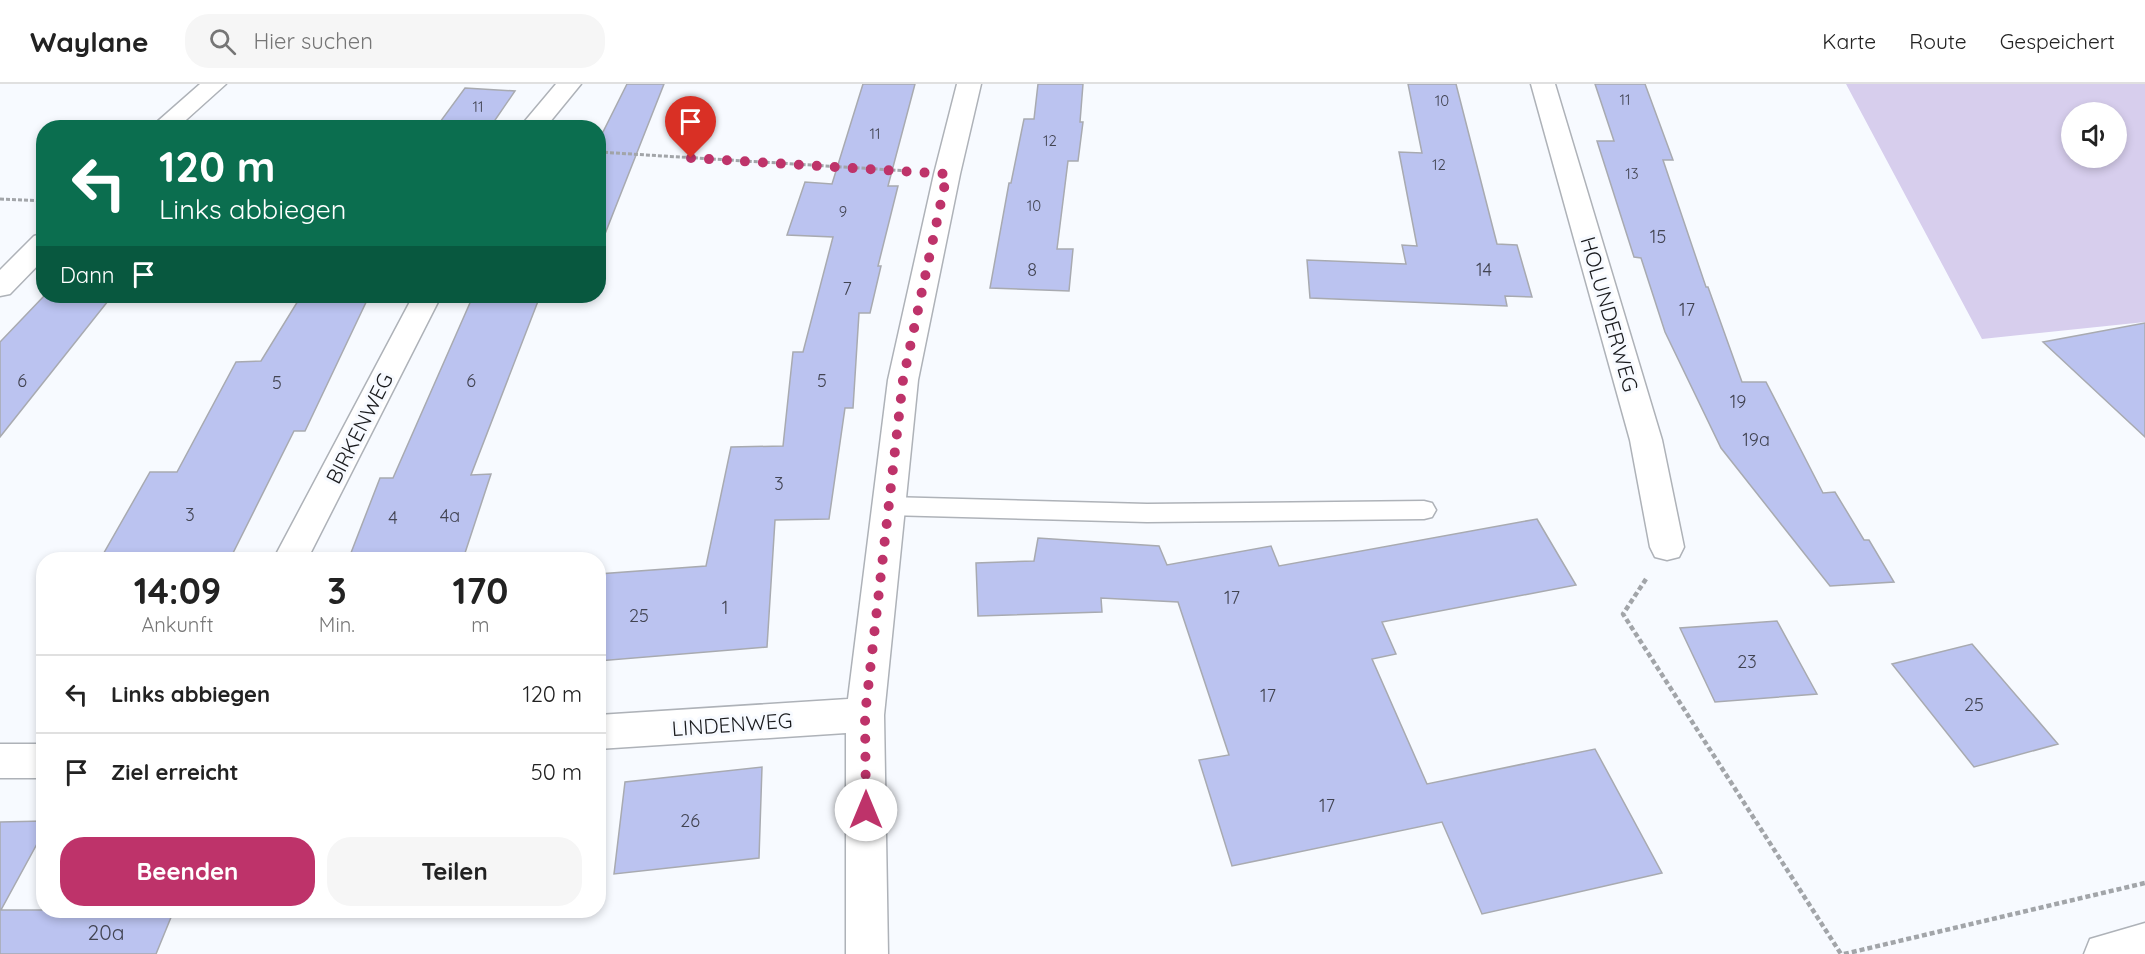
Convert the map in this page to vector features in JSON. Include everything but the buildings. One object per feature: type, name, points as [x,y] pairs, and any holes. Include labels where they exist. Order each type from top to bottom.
[{"type":"street","points":[[171,120],[214,84]]},
{"type":"street","points":[[538,120],[569,84]]},
{"type":"street","points":[[867,954],[865,715],[888,506],[903,380],[947,174],[969,84]]},
{"type":"street","name":"HOLUNDERWEG","points":[[1543,84],[1646,440],[1667,547]]},
{"type":"street","points":[[0,286],[36,250]]},
{"type":"street","name":"BIRKENWEG","points":[[294,552],[423,303]]},
{"type":"street","name":"LINDENWEG","points":[[606,731],[865,715]]},
{"type":"street","points":[[0,761],[36,760]]},
{"type":"street","points":[[2105,954],[2145,944]]},
{"type":"lane","points":[[888,506],[1147,513],[1424,510]]},
{"type":"path","points":[[606,153],[947,174]]},
{"type":"path","points":[[0,199],[36,201]]},
{"type":"path","points":[[1667,547],[1623,614],[1843,954],[2145,883]]},
{"type":"shaded area","points":[[1846,84],[2145,84],[2145,322],[1982,339]]},
{"type":"route","points":[[691,158],[947,174],[903,380],[865,715],[866,810]]}]
